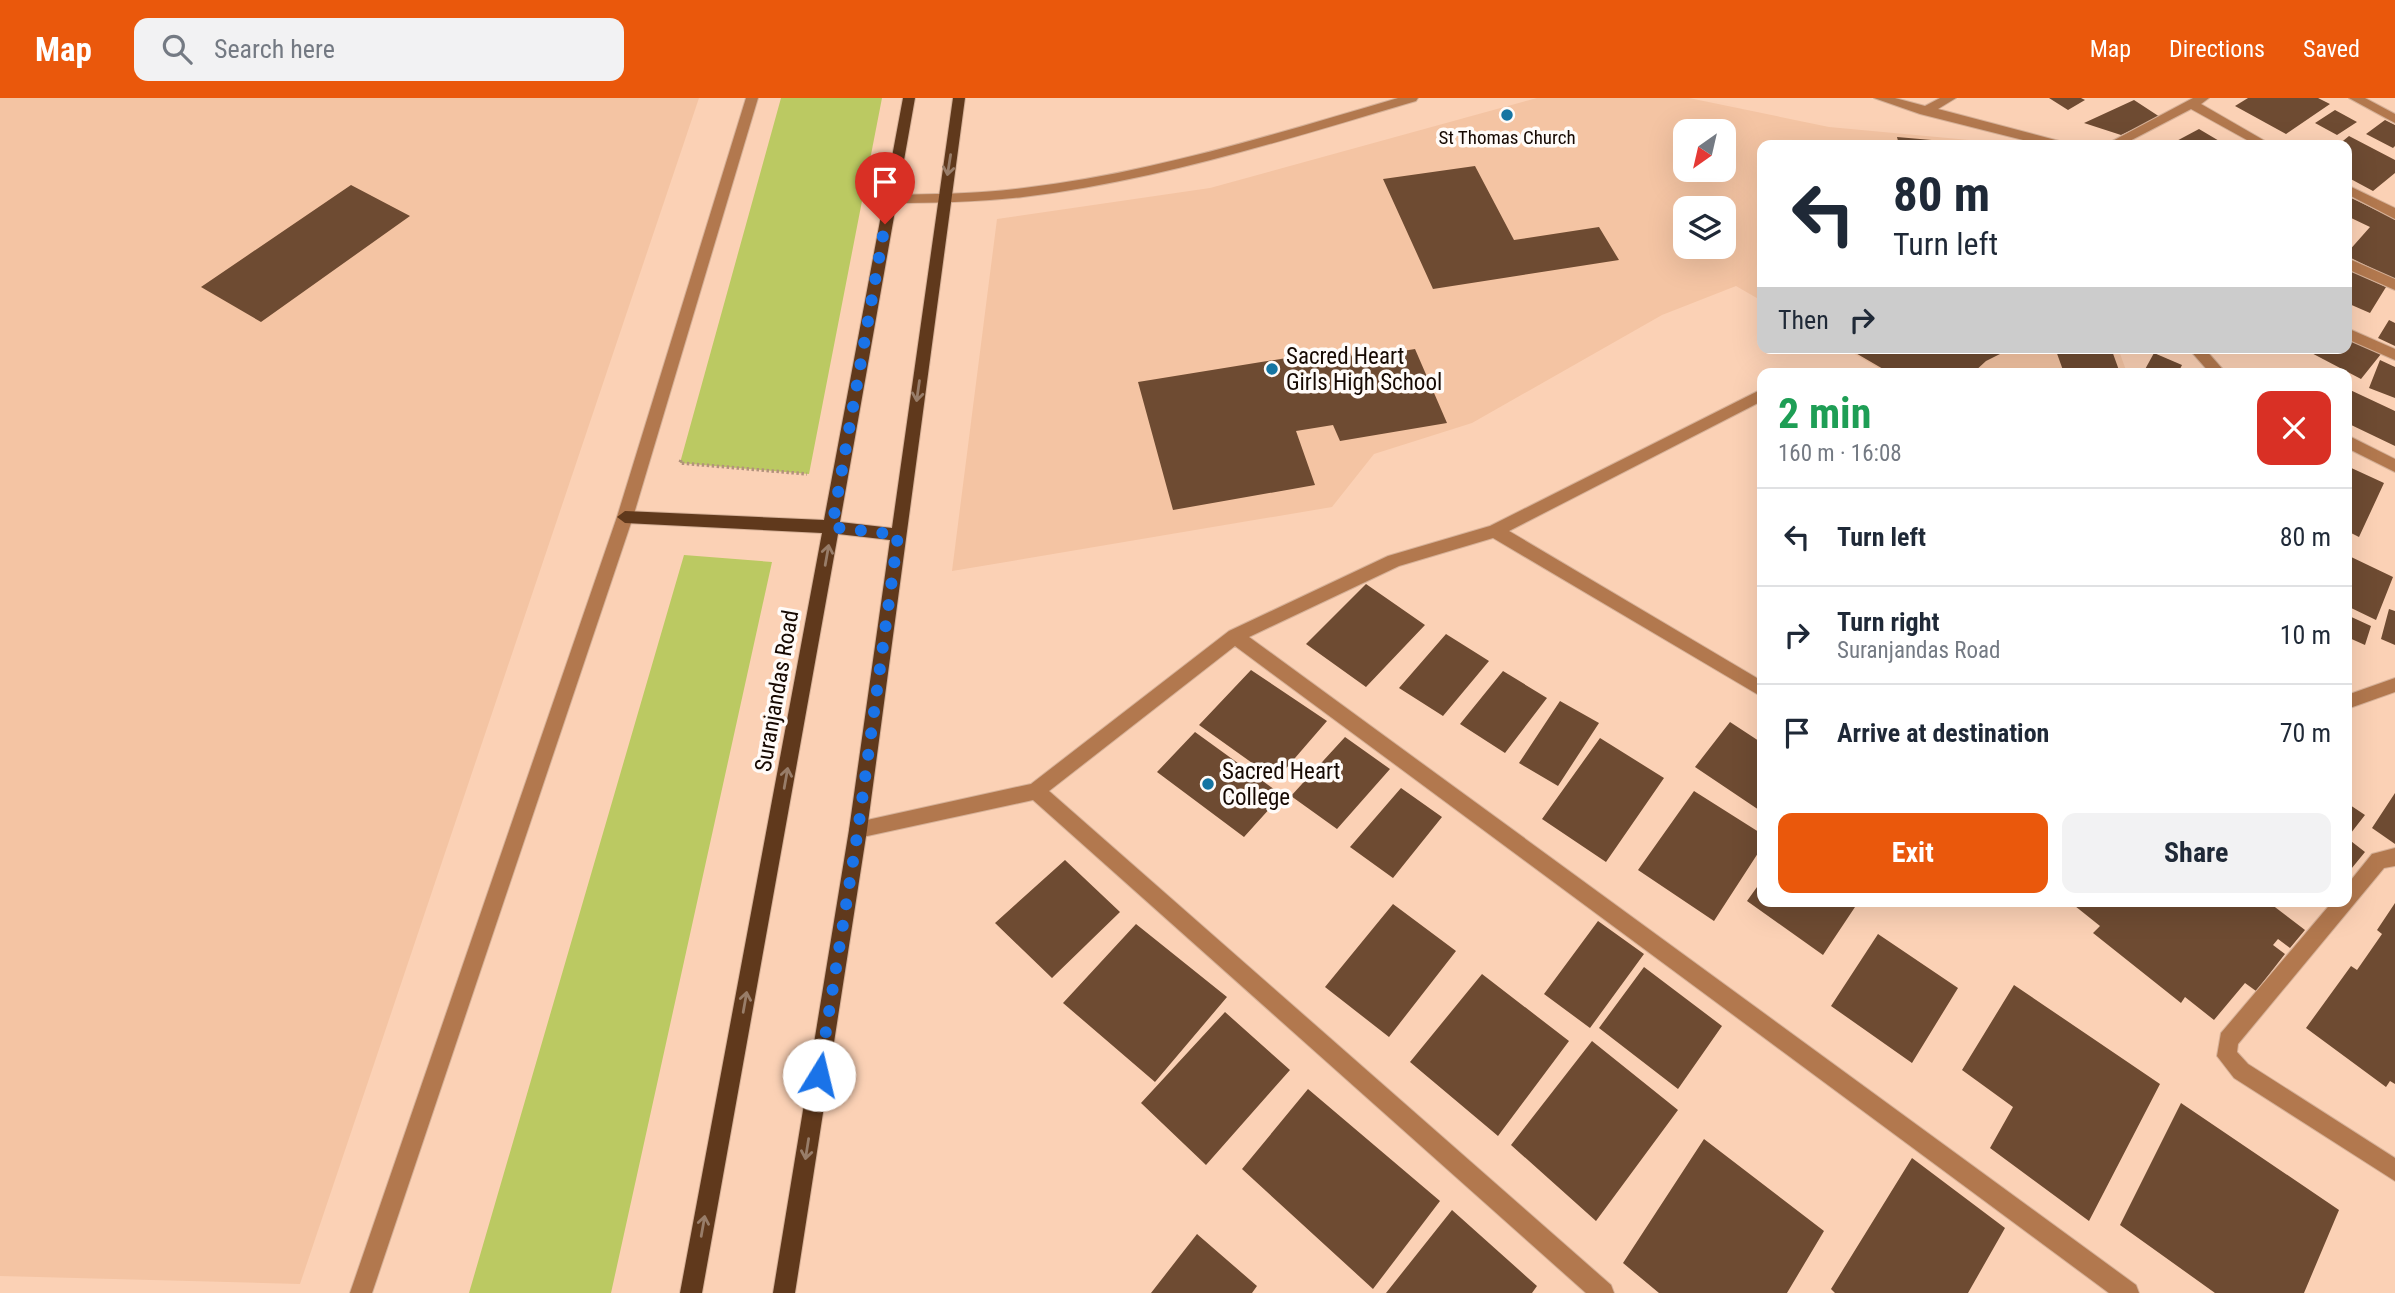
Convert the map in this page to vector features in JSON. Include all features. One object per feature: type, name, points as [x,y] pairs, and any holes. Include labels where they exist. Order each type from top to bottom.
[{"type":"main road","name":"Suranjandas Road","points":[[691,1293],[909,98]]},
{"type":"main road","points":[[784,1293],[858,830],[960,98]]},
{"type":"main road","points":[[625,517],[832,527],[898,535]]},
{"type":"street","points":[[361,1293],[625,517],[752,98]]},
{"type":"street","points":[[890,199],[944,201],[1038,192],[1185,163],[1412,98]]},
{"type":"street","points":[[1880,98],[2038,140]]},
{"type":"street","points":[[1925,111],[1950,98]]},
{"type":"street","points":[[2354,98],[2395,119]]},
{"type":"street","points":[[2122,140],[2197,101],[2257,140]]},
{"type":"street","points":[[2352,192],[2395,214]]},
{"type":"street","points":[[2352,264],[2395,285]]},
{"type":"street","points":[[2352,335],[2395,355]]},
{"type":"street","points":[[2200,354],[2214,368]]},
{"type":"street","points":[[858,830],[1036,792],[1235,636],[1394,561],[1495,531],[1757,397]]},
{"type":"street","points":[[2352,444],[2395,466]]},
{"type":"street","points":[[1495,531],[1757,687]]},
{"type":"street","points":[[1235,636],[2128,1293]]},
{"type":"street","points":[[2352,700],[2395,685]]},
{"type":"street","points":[[1036,792],[1604,1293]]},
{"type":"street","points":[[2352,893],[2379,860],[2395,857]]},
{"type":"street","points":[[2340,907],[2228,1040],[2227,1056],[2241,1071],[2395,1170]]},
{"type":"path","points":[[684,450],[680,463],[809,474]]},
{"type":"shaded area","points":[[0,98],[699,98],[300,1284],[0,1276]]},
{"type":"shaded area","name":"Sacred Heart Girls High School","points":[[1537,98],[1689,98],[1829,127],[1969,140],[1757,140],[1757,298],[1736,286],[1662,315],[1472,423],[1374,454],[1332,507],[952,571],[997,219],[1210,188]]},
{"type":"shaded area","points":[[1854,354],[2120,354],[2125,368],[1878,368]]},
{"type":"green space","points":[[781,98],[882,98],[809,474],[680,463]]},
{"type":"green space","points":[[684,555],[772,562],[611,1293],[469,1293]]},
{"type":"building","points":[[2049,98],[2081,98],[2085,100],[2068,110]]},
{"type":"building","points":[[2248,98],[2318,98],[2330,104],[2286,134],[2235,106]]},
{"type":"building","points":[[2134,100],[2160,117],[2121,135],[2084,123]]},
{"type":"building","points":[[2335,110],[2357,122],[2337,135],[2315,123]]},
{"type":"building","points":[[2385,120],[2395,125],[2393,148],[2366,134]]},
{"type":"building","points":[[2199,129],[2218,140],[2178,140]]},
{"type":"building","points":[[2349,136],[2395,160],[2395,173],[2373,191],[2352,180],[2352,140],[2344,140]]},
{"type":"building","points":[[1897,137],[1932,140],[1898,140]]},
{"type":"building","points":[[1475,166],[1514,240],[1599,227],[1619,260],[1433,289],[1383,179]]},
{"type":"building","points":[[351,185],[410,216],[261,322],[201,287]]},
{"type":"building","points":[[2352,198],[2395,219],[2395,280],[2352,258],[2352,247],[2370,227],[2352,218]]},
{"type":"building","points":[[2352,271],[2386,287],[2370,313],[2352,305]]},
{"type":"building","points":[[2389,320],[2395,323],[2395,346],[2378,338]]},
{"type":"building","points":[[2352,340],[2381,354],[2361,379],[2352,374],[2352,368],[2340,368],[2313,354],[2352,354]]},
{"type":"building","points":[[1348,348],[1353,359],[1415,349],[1447,423],[1340,441],[1333,425],[1296,431],[1315,485],[1173,510],[1138,382]]},
{"type":"building","points":[[1857,354],[2000,354],[1978,368],[1881,368]]},
{"type":"building","points":[[2057,354],[2113,354],[2118,368],[2062,368]]},
{"type":"building","points":[[2153,354],[2182,365],[2180,368],[2146,368]]},
{"type":"building","points":[[2380,360],[2395,367],[2395,398],[2369,388]]},
{"type":"building","points":[[2352,391],[2395,411],[2395,446],[2352,425]]},
{"type":"building","points":[[2352,468],[2384,483],[2359,537],[2352,534]]},
{"type":"building","points":[[2352,557],[2393,577],[2376,620],[2352,608]]},
{"type":"building","points":[[1366,584],[1425,625],[1366,687],[1306,644]]},
{"type":"building","points":[[2389,609],[2395,611],[2395,645],[2381,639]]},
{"type":"building","points":[[2352,617],[2371,626],[2365,645],[2352,639]]},
{"type":"building","points":[[1446,634],[1489,661],[1443,716],[1399,688]]},
{"type":"building","points":[[1251,670],[1327,721],[1276,780],[1199,725]]},
{"type":"building","points":[[1503,671],[1547,698],[1505,753],[1460,724]]},
{"type":"building","points":[[1560,701],[1599,723],[1558,786],[1519,763]]},
{"type":"building","points":[[1730,722],[1757,740],[1757,809],[1695,767]]},
{"type":"building","points":[[1195,732],[1282,795],[1244,837],[1157,772]]},
{"type":"building","points":[[1345,737],[1390,769],[1337,829],[1291,796]]},
{"type":"building","points":[[1600,738],[1664,778],[1606,862],[1542,819]]},
{"type":"building","points":[[1401,788],[1442,817],[1393,878],[1350,847]]},
{"type":"building","points":[[1694,791],[1757,831],[1757,855],[1714,921],[1638,870]]},
{"type":"building","points":[[2395,793],[2395,844],[2372,828]]},
{"type":"building","points":[[2352,806],[2365,815],[2352,832]]},
{"type":"building","points":[[2352,842],[2365,852],[2352,868]]},
{"type":"building","points":[[1065,860],[1120,912],[1052,978],[995,923]]},
{"type":"building","points":[[1757,887],[1757,907],[1855,907],[1823,955],[1747,901]]},
{"type":"building","points":[[2395,903],[2395,1084],[2390,1081],[2386,1087],[2306,1028],[2351,966],[2357,970],[2382,934],[2377,930]]},
{"type":"building","points":[[1393,904],[1456,951],[1389,1037],[1325,987]]},
{"type":"building","points":[[2076,907],[2275,907],[2305,930],[2290,948],[2278,939],[2273,945],[2285,954],[2256,991],[2245,983],[2214,1020],[2185,997],[2181,1003],[2093,933],[2100,926]]},
{"type":"building","points":[[1598,921],[1644,954],[1590,1028],[1544,994]]},
{"type":"building","points":[[1136,924],[1227,997],[1155,1082],[1063,1003]]},
{"type":"building","points":[[1878,934],[1958,988],[1912,1063],[1831,1006]]},
{"type":"building","points":[[1644,967],[1722,1026],[1678,1089],[1599,1028]]},
{"type":"building","points":[[1482,974],[1569,1041],[1498,1136],[1410,1062]]},
{"type":"building","points":[[2014,985],[2160,1084],[2089,1221],[1990,1148],[2013,1107],[1962,1070]]},
{"type":"building","points":[[1225,1012],[1290,1070],[1206,1165],[1141,1103]]},
{"type":"building","points":[[1592,1041],[1678,1110],[1596,1221],[1511,1145]]},
{"type":"building","points":[[1308,1089],[1440,1201],[1373,1289],[1242,1169]]},
{"type":"building","points":[[2181,1103],[2339,1210],[2304,1293],[2215,1293],[2120,1225]]},
{"type":"building","points":[[1704,1139],[1824,1231],[1787,1293],[1659,1293],[1623,1263]]},
{"type":"building","points":[[1912,1158],[2005,1228],[1968,1293],[1835,1293],[1831,1289]]},
{"type":"building","points":[[1452,1210],[1537,1286],[1532,1293],[1386,1293]]},
{"type":"building","points":[[1197,1234],[1257,1286],[1252,1293],[1151,1293]]},
{"type":"place","name":"St Thomas Church","points":[[1507,115]]},
{"type":"place","name":"Sacred Heart Girls High School","points":[[1272,369]]},
{"type":"place","name":"Sacred Heart College","points":[[1208,784]]},
{"type":"route","points":[[819,1075],[858,830],[898,535],[832,527],[885,224]]}]
